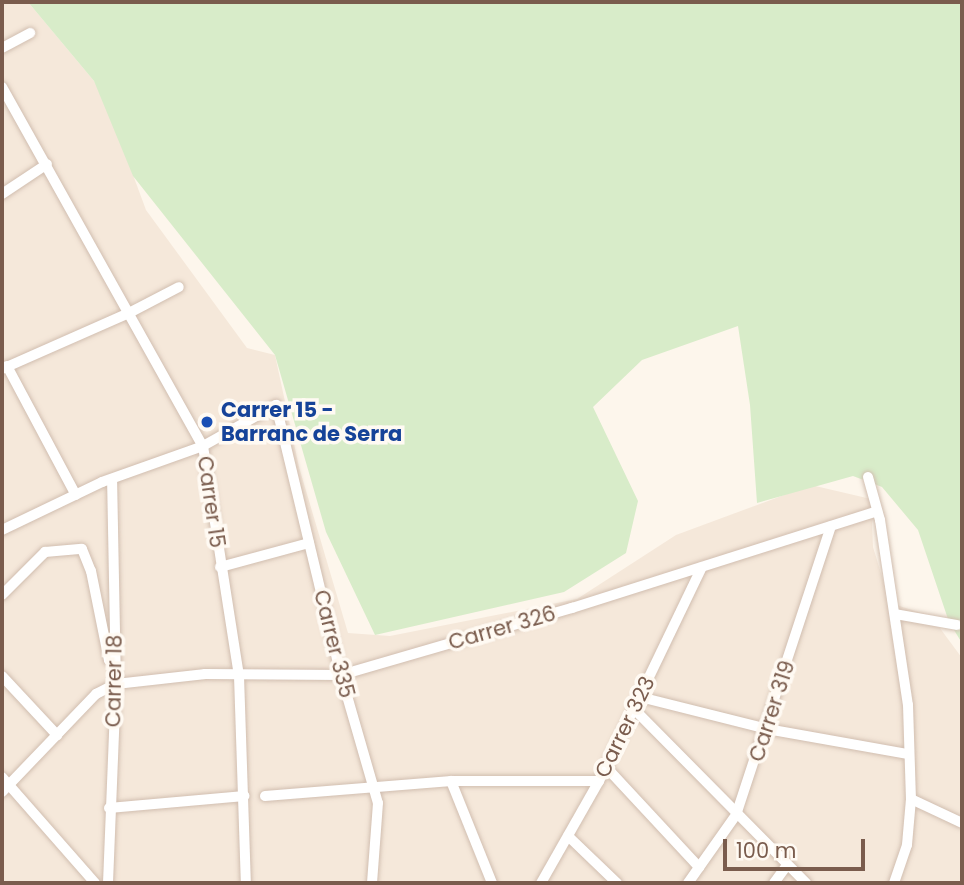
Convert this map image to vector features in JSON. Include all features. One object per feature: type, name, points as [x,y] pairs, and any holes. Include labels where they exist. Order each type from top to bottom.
[{"type":"street","points":[[2,48],[30,33]]},
{"type":"street","name":"Carrer 15","points":[[2,87],[203,446],[239,676],[246,883]]},
{"type":"street","points":[[2,194],[47,164]]},
{"type":"street","points":[[76,495],[4,367],[129,313],[179,287]]},
{"type":"street","name":"Carrer 335","points":[[203,446],[276,405],[341,675],[375,787],[378,803],[372,883]]},
{"type":"street","points":[[2,530],[112,479],[203,446]]},
{"type":"street","points":[[868,477],[877,511],[908,705],[907,754],[911,799],[907,845],[894,883]]},
{"type":"street","name":"Carrer 18","points":[[108,883],[116,684],[112,479]]},
{"type":"street","name":"Carrer 326","points":[[116,684],[205,674],[341,675],[702,567],[877,511]]},
{"type":"street","name":"Carrer 319","points":[[688,883],[736,815],[767,729],[831,526]]},
{"type":"street","points":[[220,567],[309,543]]},
{"type":"street","points":[[2,595],[45,552],[82,549],[91,571],[109,660],[116,664]]},
{"type":"street","name":"Carrer 323","points":[[541,883],[599,781],[702,567]]},
{"type":"street","points":[[895,614],[957,625]]},
{"type":"street","points":[[2,676],[57,735]]},
{"type":"street","points":[[96,883],[4,785],[96,694],[116,684]]},
{"type":"street","points":[[640,697],[767,729],[907,754]]},
{"type":"street","points":[[634,709],[806,883]]},
{"type":"street","points":[[606,767],[699,867]]},
{"type":"street","points":[[450,781],[492,883]]},
{"type":"street","points":[[265,796],[450,781],[599,781]]},
{"type":"street","points":[[109,808],[244,796]]},
{"type":"street","points":[[911,799],[962,823]]},
{"type":"street","points":[[568,836],[617,883]]},
{"type":"street","points":[[774,883],[787,865]]},
{"type":"shaded area","points":[[2,2],[28,2],[94,81],[106,102],[146,210],[247,348],[275,355],[299,467],[348,633],[390,636],[577,599],[676,535],[811,485],[871,499],[873,547],[890,603],[931,616],[962,658],[962,883],[2,883]]},
{"type":"green space","points":[[28,2],[962,2],[962,643],[949,622],[918,530],[882,487],[853,476],[757,503],[750,405],[738,326],[642,360],[593,407],[638,501],[626,553],[564,592],[375,635],[326,532],[275,355],[133,176],[94,81]]},
{"type":"place","name":"Carrer 15 - Barranc de Serra","points":[[207,422]]}]
